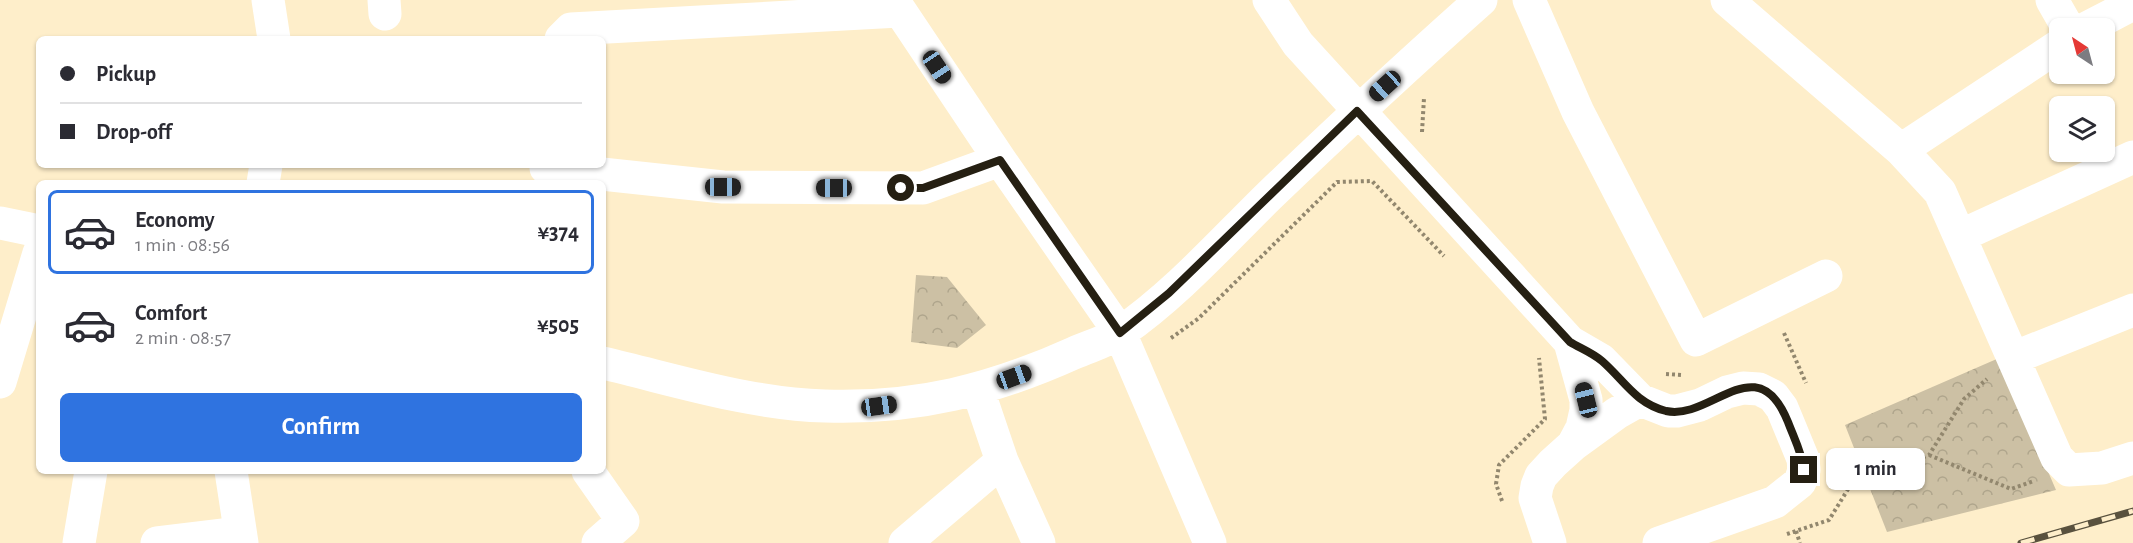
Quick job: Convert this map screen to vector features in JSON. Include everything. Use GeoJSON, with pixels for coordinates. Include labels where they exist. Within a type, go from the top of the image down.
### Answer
{"type":"FeatureCollection","features":[{"type":"Feature","properties":{"kind":"street"},"geometry":{"type":"LineString","coordinates":[[268,0],[274,36]]}},
{"type":"Feature","properties":{"kind":"street"},"geometry":{"type":"LineString","coordinates":[[1269,0],[1298,44],[1570,342],[1601,360],[1640,400],[1668,411],[1677,411],[1700,405],[1727,392],[1743,388],[1759,389],[1773,396],[1782,408],[1803,459],[1804,470],[1800,482],[1775,502],[1659,543]]}},
{"type":"Feature","properties":{"kind":"street"},"geometry":{"type":"LineString","coordinates":[[606,364],[760,400],[823,406],[879,406],[931,399],[978,390],[1050,364],[1120,333],[1169,293],[1357,111],[1481,0]]}},
{"type":"Feature","properties":{"kind":"street"},"geometry":{"type":"LineString","coordinates":[[1529,0],[1578,111],[1696,340],[1826,276]]}},
{"type":"Feature","properties":{"kind":"street"},"geometry":{"type":"LineString","coordinates":[[1727,0],[1901,150],[1940,192],[2057,458],[2069,470],[2102,468],[2133,458]]}},
{"type":"Feature","properties":{"kind":"street"},"geometry":{"type":"LineString","coordinates":[[2052,0],[2062,18]]}},
{"type":"Feature","properties":{"kind":"street"},"geometry":{"type":"LineString","coordinates":[[2106,18],[2133,4]]}},
{"type":"Feature","properties":{"kind":"street"},"geometry":{"type":"LineString","coordinates":[[564,36],[570,30],[896,5],[1120,333],[1210,543]]}},
{"type":"Feature","properties":{"kind":"street"},"geometry":{"type":"LineString","coordinates":[[1901,150],[2049,52]]}},
{"type":"Feature","properties":{"kind":"street"},"geometry":{"type":"LineString","coordinates":[[1960,236],[2133,157]]}},
{"type":"Feature","properties":{"kind":"street"},"geometry":{"type":"LineString","coordinates":[[545,172],[723,187],[923,188],[1000,160]]}},
{"type":"Feature","properties":{"kind":"street"},"geometry":{"type":"LineString","coordinates":[[0,224],[36,230]]}},
{"type":"Feature","properties":{"kind":"street"},"geometry":{"type":"LineString","coordinates":[[0,382],[36,264]]}},
{"type":"Feature","properties":{"kind":"street"},"geometry":{"type":"LineString","coordinates":[[2013,358],[2133,310]]}},
{"type":"Feature","properties":{"kind":"street"},"geometry":{"type":"LineString","coordinates":[[1570,342],[1586,400],[1582,428],[1573,445]]}},
{"type":"Feature","properties":{"kind":"street"},"geometry":{"type":"LineString","coordinates":[[978,390],[1002,461],[1039,543]]}},
{"type":"Feature","properties":{"kind":"street"},"geometry":{"type":"LineString","coordinates":[[1550,543],[1535,498],[1541,476],[1573,445],[1623,409],[1640,400]]}},
{"type":"Feature","properties":{"kind":"street"},"geometry":{"type":"LineString","coordinates":[[905,543],[1002,461]]}},
{"type":"Feature","properties":{"kind":"street"},"geometry":{"type":"LineString","coordinates":[[79,543],[91,474]]}},
{"type":"Feature","properties":{"kind":"street"},"geometry":{"type":"LineString","coordinates":[[157,543],[241,538],[231,474]]}},
{"type":"Feature","properties":{"kind":"street"},"geometry":{"type":"LineString","coordinates":[[590,474],[623,521],[598,543]]}},
{"type":"Feature","properties":{"kind":"path"},"geometry":{"type":"LineString","coordinates":[[1165,342],[1199,318],[1337,182],[1372,181],[1447,259]]}},
{"type":"Feature","properties":{"kind":"path"},"geometry":{"type":"LineString","coordinates":[[1503,504],[1496,484],[1499,465],[1545,419],[1538,354]]}},
{"type":"Feature","properties":{"kind":"path"},"geometry":{"type":"LineString","coordinates":[[1850,486],[1929,455],[1964,399],[2013,358]]}},
{"type":"Feature","properties":{"kind":"path"},"geometry":{"type":"LineString","coordinates":[[1929,455],[2011,489],[2069,470]]}},
{"type":"Feature","properties":{"kind":"path"},"geometry":{"type":"LineString","coordinates":[[1796,531],[1800,543]]}},
{"type":"Feature","properties":{"kind":"green space"},"geometry":{"type":"Polygon","coordinates":[[[916,275],[947,277],[986,325],[957,348],[911,342],[916,275]]]}},
{"type":"Feature","properties":{"kind":"green space"},"geometry":{"type":"Polygon","coordinates":[[[1999,358],[2056,490],[1887,532],[1845,425],[1999,358]]]}},
{"type":"Feature","properties":{"kind":"railway"},"geometry":{"type":"LineString","coordinates":[[2021,543],[2133,511]]}},
{"type":"Feature","properties":{"kind":"route"},"geometry":{"type":"LineString","coordinates":[[901,188],[923,188],[1000,160],[1120,333],[1169,293],[1357,111],[1570,342],[1601,360],[1640,400],[1668,411],[1677,411],[1700,405],[1727,392],[1743,388],[1759,389],[1773,396],[1782,408],[1803,459],[1804,470]]}}]}
